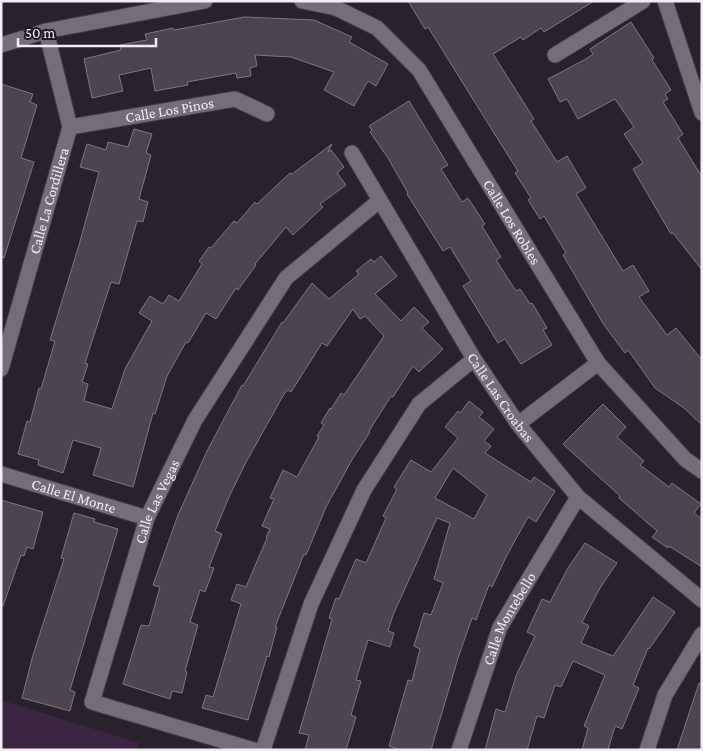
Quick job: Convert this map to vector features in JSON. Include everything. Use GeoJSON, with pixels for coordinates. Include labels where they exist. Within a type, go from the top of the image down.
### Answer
{"type":"FeatureCollection","features":[{"type":"Feature","properties":{"kind":"street"},"geometry":{"type":"LineString","coordinates":[[1,45],[46,32],[206,1]]}},
{"type":"Feature","properties":{"kind":"street","name":"Calle Los Robles"},"geometry":{"type":"LineString","coordinates":[[302,1],[341,4],[377,28],[419,70],[598,363],[685,459],[702,471]]}},
{"type":"Feature","properties":{"kind":"street"},"geometry":{"type":"LineString","coordinates":[[555,55],[643,1]]}},
{"type":"Feature","properties":{"kind":"street"},"geometry":{"type":"LineString","coordinates":[[665,1],[702,113]]}},
{"type":"Feature","properties":{"kind":"street"},"geometry":{"type":"LineString","coordinates":[[46,32],[70,126]]}},
{"type":"Feature","properties":{"kind":"street","name":"Calle Los Pinos"},"geometry":{"type":"LineString","coordinates":[[70,126],[235,98],[268,114]]}},
{"type":"Feature","properties":{"kind":"street","name":"Calle La Cordillera"},"geometry":{"type":"LineString","coordinates":[[1,369],[70,126]]}},
{"type":"Feature","properties":{"kind":"street","name":"Calle Las Croabas"},"geometry":{"type":"LineString","coordinates":[[352,153],[474,359],[518,424],[578,497],[702,600]]}},
{"type":"Feature","properties":{"kind":"street","name":"Calle Las Vegas"},"geometry":{"type":"LineString","coordinates":[[254,750],[92,702],[147,518],[195,420],[286,278],[379,201]]}},
{"type":"Feature","properties":{"kind":"street"},"geometry":{"type":"LineString","coordinates":[[263,750],[311,604],[364,490],[419,404],[474,359]]}},
{"type":"Feature","properties":{"kind":"street"},"geometry":{"type":"LineString","coordinates":[[518,424],[598,363]]}},
{"type":"Feature","properties":{"kind":"street","name":"Calle El Monte"},"geometry":{"type":"LineString","coordinates":[[1,474],[147,518]]}},
{"type":"Feature","properties":{"kind":"street","name":"Calle Montebello"},"geometry":{"type":"LineString","coordinates":[[459,750],[500,627],[578,497]]}},
{"type":"Feature","properties":{"kind":"street"},"geometry":{"type":"LineString","coordinates":[[648,750],[665,695],[702,634]]}},
{"type":"Feature","properties":{"kind":"shaded area"},"geometry":{"type":"Polygon","coordinates":[[[1,700],[139,743],[137,750],[1,750],[1,700]]]}},
{"type":"Feature","properties":{"kind":"building"},"geometry":{"type":"Polygon","coordinates":[[[408,1],[594,1],[544,32],[541,28],[523,40],[521,37],[493,54],[534,119],[531,121],[557,162],[567,156],[586,188],[576,194],[623,271],[633,265],[649,291],[639,297],[667,335],[676,328],[702,360],[702,425],[684,408],[655,388],[628,350],[625,353],[604,325],[563,255],[566,253],[544,216],[540,219],[528,200],[531,198],[515,173],[518,171],[428,27],[425,29],[408,1]]]}},
{"type":"Feature","properties":{"kind":"building"},"geometry":{"type":"Polygon","coordinates":[[[244,17],[314,20],[352,37],[349,42],[388,64],[376,86],[368,81],[354,106],[324,90],[334,72],[291,57],[255,55],[257,66],[250,68],[251,76],[237,78],[236,73],[187,82],[188,85],[155,91],[151,68],[119,75],[123,91],[92,98],[84,59],[121,50],[120,45],[147,40],[145,34],[244,17]]]}},
{"type":"Feature","properties":{"kind":"building"},"geometry":{"type":"Polygon","coordinates":[[[631,22],[654,58],[652,60],[671,90],[665,94],[668,99],[663,102],[683,134],[678,138],[702,177],[702,270],[673,233],[671,234],[633,169],[643,163],[624,134],[634,127],[615,99],[578,119],[567,99],[560,102],[548,79],[586,59],[593,54],[590,49],[631,22]]]}},
{"type":"Feature","properties":{"kind":"building"},"geometry":{"type":"Polygon","coordinates":[[[1,84],[33,94],[30,102],[37,105],[21,158],[34,162],[4,258],[1,257],[1,84]]]}},
{"type":"Feature","properties":{"kind":"building"},"geometry":{"type":"Polygon","coordinates":[[[409,101],[448,165],[441,169],[462,202],[468,198],[485,224],[482,226],[501,257],[496,260],[516,291],[520,289],[530,304],[532,303],[547,328],[543,330],[552,345],[521,364],[505,339],[498,343],[463,286],[471,281],[450,247],[443,251],[407,194],[388,158],[370,132],[372,130],[369,126],[409,101]]]}},
{"type":"Feature","properties":{"kind":"building"},"geometry":{"type":"Polygon","coordinates":[[[134,129],[152,134],[146,153],[151,155],[139,199],[148,202],[143,222],[137,221],[119,284],[111,282],[85,363],[88,364],[82,382],[88,384],[84,401],[112,409],[125,369],[152,321],[139,313],[150,296],[163,304],[169,295],[179,301],[202,264],[199,261],[209,247],[211,248],[234,221],[237,223],[255,202],[257,204],[290,173],[292,174],[332,144],[328,152],[331,150],[344,167],[337,173],[346,185],[320,204],[323,207],[293,235],[286,227],[255,264],[238,290],[236,288],[216,319],[206,313],[188,343],[186,342],[167,376],[155,414],[153,413],[133,487],[93,475],[101,448],[73,440],[63,473],[38,465],[39,460],[18,454],[27,421],[30,422],[55,341],[50,340],[99,172],[80,167],[87,144],[106,150],[108,142],[128,147],[134,129]]]}},
{"type":"Feature","properties":{"kind":"building"},"geometry":{"type":"Polygon","coordinates":[[[381,256],[397,276],[375,294],[401,321],[414,307],[429,322],[422,328],[443,349],[419,372],[413,366],[369,431],[326,507],[306,555],[304,554],[275,627],[277,627],[269,657],[267,656],[248,720],[202,708],[206,695],[213,697],[241,604],[231,600],[237,584],[246,587],[267,538],[270,529],[262,526],[274,499],[270,498],[283,470],[297,477],[319,437],[317,436],[324,425],[321,423],[330,408],[341,393],[344,395],[384,336],[365,316],[360,319],[353,309],[327,346],[322,343],[291,392],[288,390],[284,394],[229,497],[215,531],[222,534],[209,567],[214,568],[205,592],[200,590],[190,622],[198,625],[185,671],[187,672],[182,693],[172,691],[170,699],[123,684],[141,625],[149,626],[160,587],[153,585],[178,515],[207,451],[242,385],[282,322],[312,283],[329,299],[359,274],[356,271],[371,259],[374,262],[381,256]]]}},
{"type":"Feature","properties":{"kind":"building"},"geometry":{"type":"Polygon","coordinates":[[[469,401],[483,412],[479,417],[494,429],[484,441],[491,446],[485,453],[531,482],[534,477],[555,491],[536,522],[528,517],[492,587],[489,585],[476,620],[472,618],[458,658],[431,750],[401,750],[389,746],[408,680],[412,681],[420,649],[414,646],[424,613],[431,615],[443,583],[434,579],[450,523],[437,518],[393,615],[388,631],[394,633],[390,647],[368,640],[356,680],[361,681],[351,715],[356,717],[346,750],[305,750],[309,735],[299,733],[332,619],[329,618],[336,598],[339,599],[356,559],[366,563],[386,518],[383,516],[397,489],[394,487],[411,460],[431,472],[458,438],[445,427],[458,411],[460,413],[469,401]],[[453,468],[435,498],[474,519],[487,495],[453,468]]]}},
{"type":"Feature","properties":{"kind":"building"},"geometry":{"type":"Polygon","coordinates":[[[603,404],[626,427],[617,437],[644,461],[640,465],[669,487],[672,483],[701,504],[694,513],[702,519],[702,567],[652,537],[657,531],[619,498],[620,496],[563,444],[603,404]]]}},
{"type":"Feature","properties":{"kind":"building"},"geometry":{"type":"Polygon","coordinates":[[[1,500],[43,512],[33,549],[27,547],[24,556],[21,555],[3,606],[1,606],[1,500]]]}},
{"type":"Feature","properties":{"kind":"building"},"geometry":{"type":"Polygon","coordinates":[[[74,513],[95,519],[94,522],[118,529],[70,690],[75,692],[70,711],[22,698],[33,655],[64,559],[61,558],[74,513]]]}},
{"type":"Feature","properties":{"kind":"building"},"geometry":{"type":"Polygon","coordinates":[[[585,543],[617,563],[600,588],[582,622],[589,626],[581,643],[613,656],[653,597],[675,612],[648,648],[633,685],[639,688],[622,729],[615,726],[608,750],[582,750],[588,728],[584,726],[605,675],[573,661],[561,687],[555,685],[544,718],[537,716],[527,750],[485,750],[496,709],[505,712],[516,676],[535,636],[527,632],[542,599],[550,602],[568,568],[585,543]]]}},
{"type":"Feature","properties":{"kind":"building"},"geometry":{"type":"Polygon","coordinates":[[[699,683],[702,684],[702,750],[677,750],[699,683]]]}}]}
